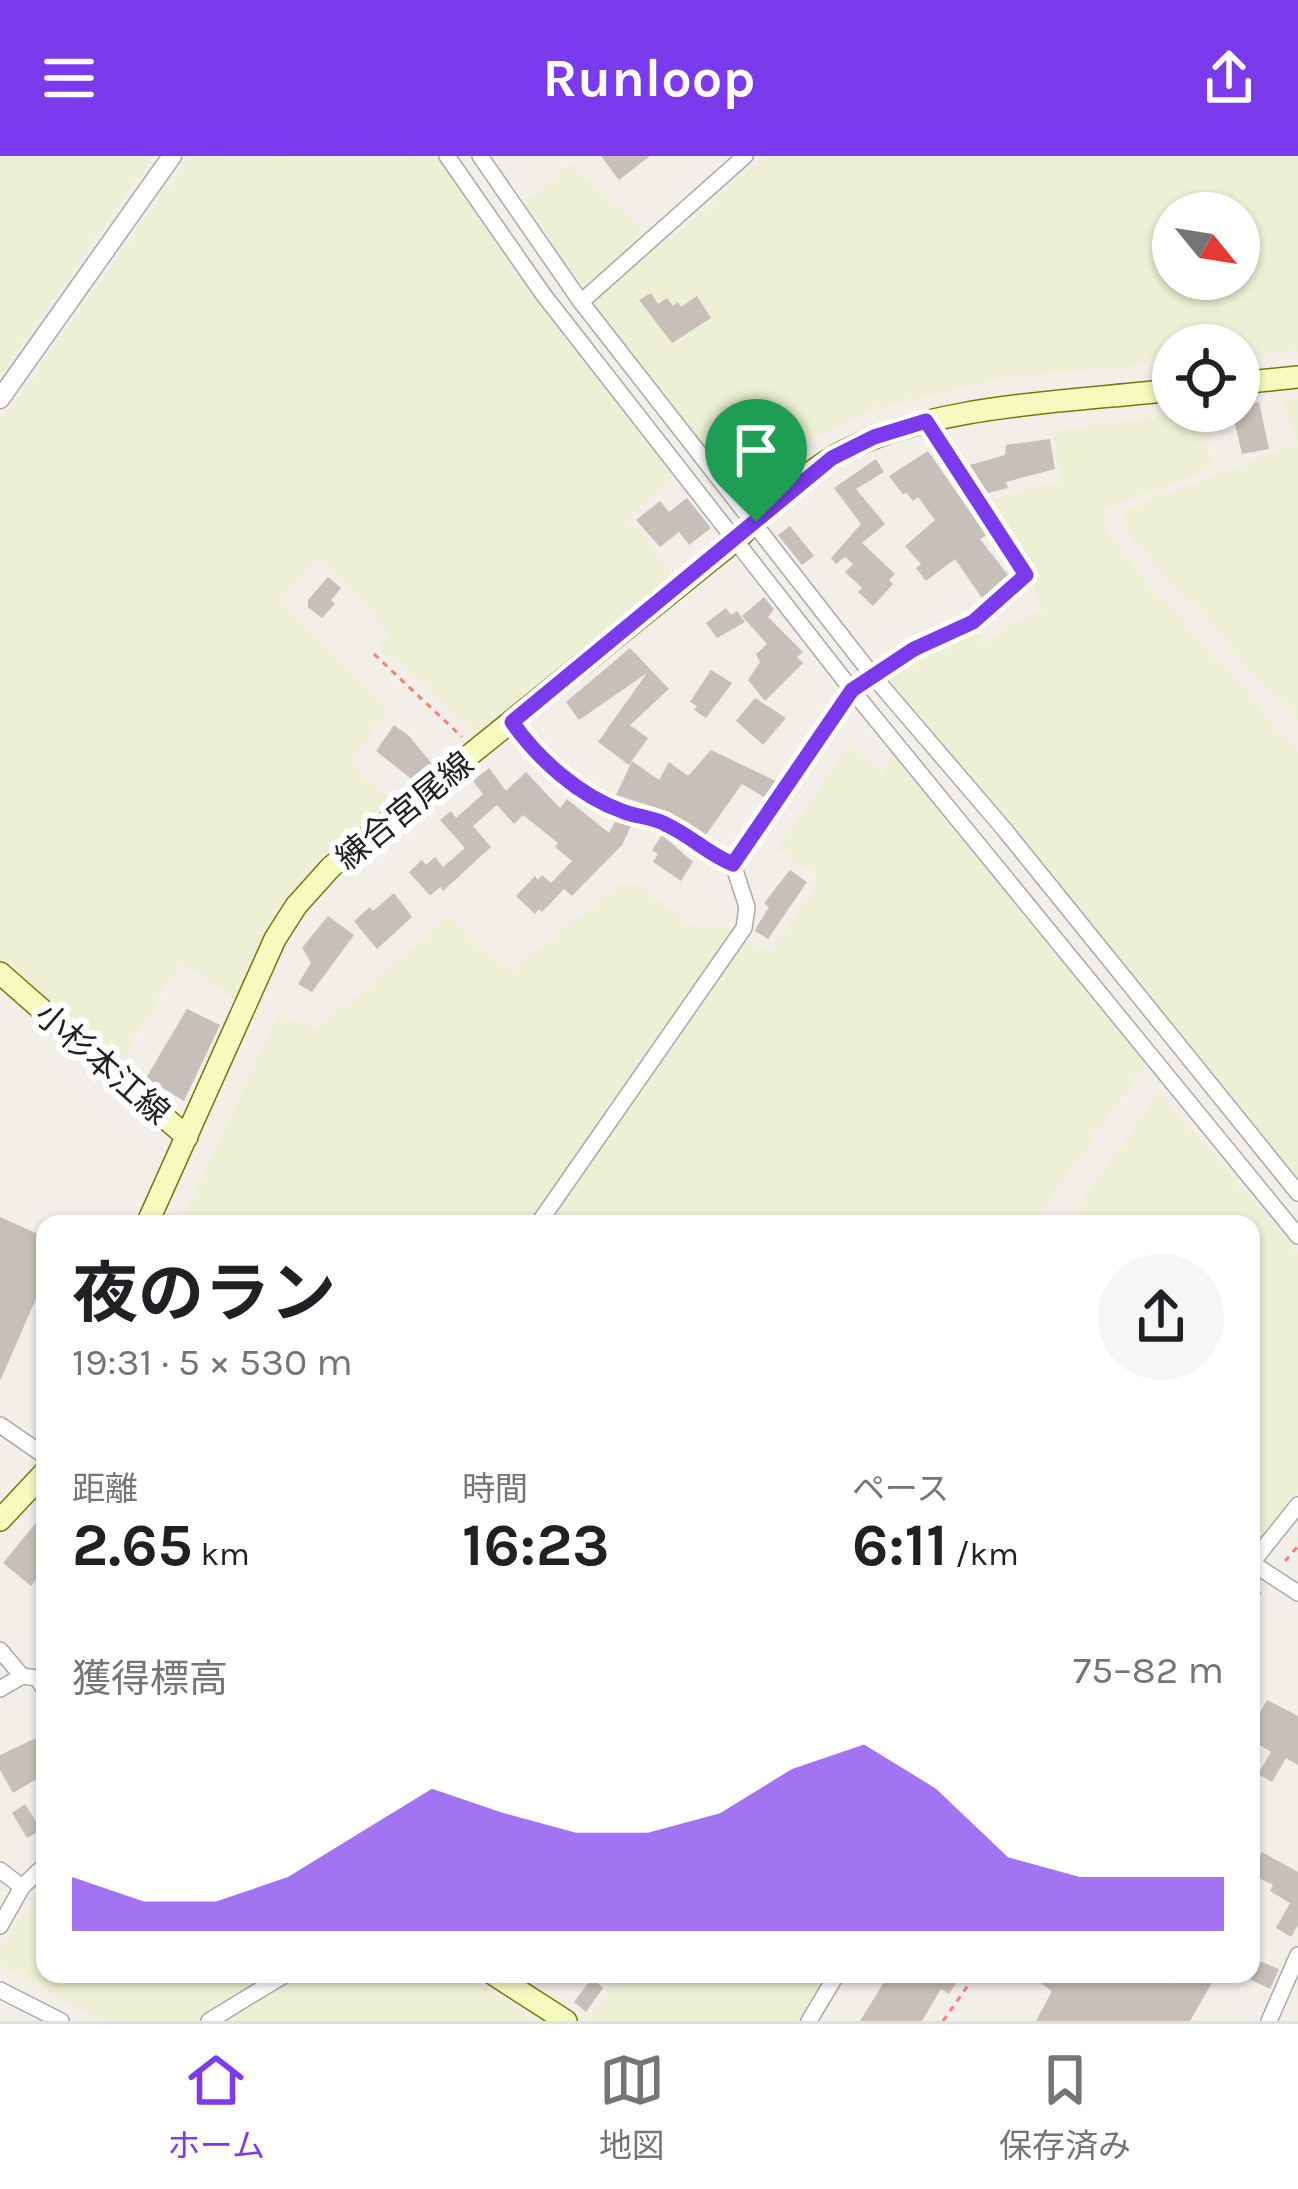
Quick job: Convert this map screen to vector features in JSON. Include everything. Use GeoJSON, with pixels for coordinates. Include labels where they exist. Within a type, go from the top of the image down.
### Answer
{"type":"FeatureCollection","features":[{"type":"Feature","properties":{"kind":"main road"},"geometry":{"type":"LineString","coordinates":[[1260,381],[1298,376]]}},
{"type":"Feature","properties":{"kind":"main road","name":"練合宮尾線"},"geometry":{"type":"LineString","coordinates":[[188,1137],[268,956],[296,906],[331,867],[832,458],[874,437],[926,421],[1152,393]]}},
{"type":"Feature","properties":{"kind":"main road","name":"小杉本江線"},"geometry":{"type":"LineString","coordinates":[[0,973],[188,1137],[151,1215]]}},
{"type":"Feature","properties":{"kind":"main road"},"geometry":{"type":"LineString","coordinates":[[0,1520],[36,1482]]}},
{"type":"Feature","properties":{"kind":"main road"},"geometry":{"type":"LineString","coordinates":[[507,1983],[566,2021]]}},
{"type":"Feature","properties":{"kind":"street"},"geometry":{"type":"LineString","coordinates":[[0,398],[172,156]]}},
{"type":"Feature","properties":{"kind":"street"},"geometry":{"type":"LineString","coordinates":[[447,156],[543,294],[852,690],[1298,1236]]}},
{"type":"Feature","properties":{"kind":"street"},"geometry":{"type":"LineString","coordinates":[[480,156],[580,302],[874,676],[1298,1193]]}},
{"type":"Feature","properties":{"kind":"street"},"geometry":{"type":"LineString","coordinates":[[580,302],[745,156]]}},
{"type":"Feature","properties":{"kind":"street"},"geometry":{"type":"LineString","coordinates":[[733,864],[852,690],[914,649],[973,622],[1026,575],[926,421]]}},
{"type":"Feature","properties":{"kind":"street"},"geometry":{"type":"LineString","coordinates":[[512,722],[562,776],[617,810],[666,824],[712,856],[733,864]]}},
{"type":"Feature","properties":{"kind":"street"},"geometry":{"type":"LineString","coordinates":[[544,1215],[744,928],[747,907],[733,864]]}},
{"type":"Feature","properties":{"kind":"street"},"geometry":{"type":"LineString","coordinates":[[0,1425],[36,1450]]}},
{"type":"Feature","properties":{"kind":"street"},"geometry":{"type":"LineString","coordinates":[[1260,1553],[1298,1505]]}},
{"type":"Feature","properties":{"kind":"street"},"geometry":{"type":"LineString","coordinates":[[1260,1567],[1296,1586]]}},
{"type":"Feature","properties":{"kind":"street"},"geometry":{"type":"LineString","coordinates":[[0,1650],[22,1676]]}},
{"type":"Feature","properties":{"kind":"street"},"geometry":{"type":"LineString","coordinates":[[0,1689],[22,1676],[36,1678]]}},
{"type":"Feature","properties":{"kind":"street"},"geometry":{"type":"LineString","coordinates":[[0,1870],[22,1887]]}},
{"type":"Feature","properties":{"kind":"street"},"geometry":{"type":"LineString","coordinates":[[0,1926],[22,1887],[36,1873]]}},
{"type":"Feature","properties":{"kind":"street"},"geometry":{"type":"LineString","coordinates":[[1269,2021],[1298,1955]]}},
{"type":"Feature","properties":{"kind":"street"},"geometry":{"type":"LineString","coordinates":[[209,2021],[271,1983]]}},
{"type":"Feature","properties":{"kind":"street"},"geometry":{"type":"LineString","coordinates":[[809,2021],[832,1983]]}},
{"type":"Feature","properties":{"kind":"street"},"geometry":{"type":"LineString","coordinates":[[0,1990],[61,2021]]}},
{"type":"Feature","properties":{"kind":"path"},"geometry":{"type":"LineString","coordinates":[[374,654],[476,750]]}},
{"type":"Feature","properties":{"kind":"path"},"geometry":{"type":"LineString","coordinates":[[1279,1568],[1298,1546]]}},
{"type":"Feature","properties":{"kind":"path"},"geometry":{"type":"LineString","coordinates":[[1260,1593],[1267,1583]]}},
{"type":"Feature","properties":{"kind":"path"},"geometry":{"type":"LineString","coordinates":[[944,2021],[970,1983]]}},
{"type":"Feature","properties":{"kind":"green space"},"geometry":{"type":"Polygon","coordinates":[[[0,156],[153,156],[0,375],[0,156]]]}},
{"type":"Feature","properties":{"kind":"green space"},"geometry":{"type":"Polygon","coordinates":[[[190,156],[435,156],[673,477],[628,517],[673,575],[477,733],[379,646],[390,632],[317,557],[279,599],[388,709],[350,762],[393,801],[311,868],[234,999],[181,962],[120,1063],[0,955],[0,423],[190,156]]]}},
{"type":"Feature","properties":{"kind":"green space"},"geometry":{"type":"Polygon","coordinates":[[[765,156],[1298,156],[1298,351],[1260,354],[1260,324],[1152,324],[1152,364],[999,378],[868,410],[806,443],[748,494],[676,416],[613,336],[522,204],[570,163],[660,248],[765,156]]]}},
{"type":"Feature","properties":{"kind":"green space"},"geometry":{"type":"Polygon","coordinates":[[[1298,399],[1298,721],[1133,541],[1121,511],[1297,444],[1283,400],[1298,399]]]}},
{"type":"Feature","properties":{"kind":"green space"},"geometry":{"type":"Polygon","coordinates":[[[1152,418],[1152,432],[1205,432],[1212,469],[1105,509],[1106,534],[1298,751],[1298,1178],[958,762],[883,679],[975,628],[983,642],[1044,607],[1032,588],[1036,569],[990,501],[1061,480],[1053,431],[1152,418]]]}},
{"type":"Feature","properties":{"kind":"green space"},"geometry":{"type":"Polygon","coordinates":[[[849,744],[882,775],[892,754],[1147,1062],[1038,1215],[182,1215],[280,1014],[318,1029],[448,917],[509,972],[619,885],[640,886],[701,931],[720,926],[770,951],[821,878],[777,850],[849,744]]]}},
{"type":"Feature","properties":{"kind":"green space"},"geometry":{"type":"Polygon","coordinates":[[[1159,1092],[1298,1253],[1298,1492],[1260,1540],[1260,1215],[1071,1215],[1159,1092]]]}},
{"type":"Feature","properties":{"kind":"green space"},"geometry":{"type":"Polygon","coordinates":[[[36,1898],[36,1983],[479,1983],[536,2021],[102,2021],[0,1966],[0,1948],[36,1898]]]}},
{"type":"Feature","properties":{"kind":"green space"},"geometry":{"type":"Polygon","coordinates":[[[615,1983],[825,1983],[802,2021],[588,2021],[615,1983]]]}},
{"type":"Feature","properties":{"kind":"building"},"geometry":{"type":"Polygon","coordinates":[[[601,156],[650,156],[619,180],[601,156]]]}},
{"type":"Feature","properties":{"kind":"building"},"geometry":{"type":"Polygon","coordinates":[[[651,293],[658,304],[667,298],[681,307],[697,296],[711,318],[672,343],[639,300],[651,293]]]}},
{"type":"Feature","properties":{"kind":"building"},"geometry":{"type":"Polygon","coordinates":[[[1260,407],[1269,449],[1242,454],[1237,432],[1260,432],[1260,407]]]}},
{"type":"Feature","properties":{"kind":"building"},"geometry":{"type":"Polygon","coordinates":[[[1050,439],[1055,469],[1006,482],[1008,488],[988,493],[970,465],[1005,455],[1006,445],[1050,439]]]}},
{"type":"Feature","properties":{"kind":"building"},"geometry":{"type":"Polygon","coordinates":[[[928,451],[986,535],[980,539],[1008,575],[982,598],[955,559],[926,581],[916,568],[921,564],[905,546],[935,520],[918,497],[913,501],[906,492],[903,495],[889,476],[928,451]]]}},
{"type":"Feature","properties":{"kind":"building"},"geometry":{"type":"Polygon","coordinates":[[[876,459],[884,472],[856,489],[885,524],[862,543],[895,574],[889,580],[893,584],[873,606],[845,572],[853,564],[845,557],[836,564],[831,558],[861,524],[834,488],[876,459]]]}},
{"type":"Feature","properties":{"kind":"building"},"geometry":{"type":"Polygon","coordinates":[[[687,498],[711,528],[689,545],[679,532],[660,547],[636,520],[660,501],[669,512],[687,498]]]}},
{"type":"Feature","properties":{"kind":"building"},"geometry":{"type":"Polygon","coordinates":[[[790,526],[814,556],[802,565],[778,535],[790,526]]]}},
{"type":"Feature","properties":{"kind":"building"},"geometry":{"type":"Polygon","coordinates":[[[328,577],[341,588],[322,618],[308,607],[308,600],[328,577]]]}},
{"type":"Feature","properties":{"kind":"building"},"geometry":{"type":"Polygon","coordinates":[[[764,597],[774,609],[768,617],[803,652],[797,657],[803,663],[765,701],[748,680],[760,662],[756,654],[767,644],[742,616],[764,597]]]}},
{"type":"Feature","properties":{"kind":"building"},"geometry":{"type":"Polygon","coordinates":[[[726,608],[731,615],[737,611],[745,622],[717,638],[706,623],[726,608]]]}},
{"type":"Feature","properties":{"kind":"building"},"geometry":{"type":"Polygon","coordinates":[[[630,648],[669,689],[630,725],[648,738],[629,765],[598,742],[647,673],[579,720],[566,702],[630,648]]]}},
{"type":"Feature","properties":{"kind":"building"},"geometry":{"type":"Polygon","coordinates":[[[711,670],[732,683],[706,718],[690,702],[711,670]]]}},
{"type":"Feature","properties":{"kind":"building"},"geometry":{"type":"Polygon","coordinates":[[[755,698],[786,718],[763,745],[736,721],[755,698]]]}},
{"type":"Feature","properties":{"kind":"building"},"geometry":{"type":"Polygon","coordinates":[[[394,725],[433,765],[414,781],[376,751],[394,725]]]}},
{"type":"Feature","properties":{"kind":"building"},"geometry":{"type":"Polygon","coordinates":[[[711,750],[776,781],[764,797],[742,784],[705,836],[670,812],[616,795],[632,761],[659,780],[669,762],[688,776],[711,750]]]}},
{"type":"Feature","properties":{"kind":"building"},"geometry":{"type":"Polygon","coordinates":[[[489,768],[506,791],[526,772],[560,808],[567,799],[609,833],[615,822],[631,826],[622,845],[572,896],[564,889],[535,914],[516,896],[535,876],[538,880],[542,875],[551,883],[572,861],[523,815],[514,824],[497,805],[473,826],[491,847],[443,891],[440,887],[430,896],[409,872],[422,860],[426,865],[435,857],[443,867],[465,848],[440,820],[451,811],[456,818],[483,794],[473,781],[489,768]]]}},
{"type":"Feature","properties":{"kind":"building"},"geometry":{"type":"Polygon","coordinates":[[[662,835],[693,862],[681,881],[653,862],[658,854],[652,850],[662,835]]]}},
{"type":"Feature","properties":{"kind":"building"},"geometry":{"type":"Polygon","coordinates":[[[790,870],[807,882],[768,939],[755,931],[769,907],[764,903],[790,870]]]}},
{"type":"Feature","properties":{"kind":"building"},"geometry":{"type":"Polygon","coordinates":[[[394,893],[412,917],[377,949],[354,921],[394,893]]]}},
{"type":"Feature","properties":{"kind":"building"},"geometry":{"type":"Polygon","coordinates":[[[328,916],[354,935],[312,992],[298,984],[311,963],[302,948],[328,916]]]}},
{"type":"Feature","properties":{"kind":"building"},"geometry":{"type":"Polygon","coordinates":[[[187,1009],[220,1025],[184,1101],[146,1078],[187,1009]]]}},
{"type":"Feature","properties":{"kind":"building"},"geometry":{"type":"Polygon","coordinates":[[[0,1217],[36,1233],[36,1299],[0,1381],[0,1217]]]}},
{"type":"Feature","properties":{"kind":"building"},"geometry":{"type":"Polygon","coordinates":[[[36,1523],[36,1580],[31,1586],[3,1563],[36,1523]]]}},
{"type":"Feature","properties":{"kind":"building"},"geometry":{"type":"Polygon","coordinates":[[[1267,1700],[1298,1716],[1298,1765],[1286,1758],[1272,1782],[1260,1775],[1271,1752],[1260,1745],[1260,1712],[1267,1700]]]}},
{"type":"Feature","properties":{"kind":"building"},"geometry":{"type":"Polygon","coordinates":[[[36,1738],[36,1779],[13,1793],[0,1770],[0,1755],[36,1738]]]}},
{"type":"Feature","properties":{"kind":"building"},"geometry":{"type":"Polygon","coordinates":[[[25,1804],[36,1822],[36,1833],[27,1838],[12,1813],[25,1804]]]}},
{"type":"Feature","properties":{"kind":"building"},"geometry":{"type":"Polygon","coordinates":[[[1262,1852],[1298,1872],[1298,1925],[1291,1937],[1276,1928],[1290,1903],[1260,1878],[1262,1852]]]}},
{"type":"Feature","properties":{"kind":"building"},"geometry":{"type":"Polygon","coordinates":[[[1260,1962],[1279,1969],[1270,1989],[1257,1983],[1260,1962]]]}},
{"type":"Feature","properties":{"kind":"building"},"geometry":{"type":"Polygon","coordinates":[[[588,1983],[603,1988],[586,2012],[574,2002],[588,1983]]]}},
{"type":"Feature","properties":{"kind":"building"},"geometry":{"type":"Polygon","coordinates":[[[883,1983],[956,1983],[949,1994],[941,1989],[922,2021],[860,2021],[883,1983]]]}},
{"type":"Feature","properties":{"kind":"building"},"geometry":{"type":"Polygon","coordinates":[[[1041,1983],[1212,1983],[1190,2021],[1036,2021],[1052,1991],[1041,1983]]]}},
{"type":"Feature","properties":{"kind":"route"},"geometry":{"type":"LineString","coordinates":[[926,421],[1026,575],[973,622],[914,649],[852,690],[733,864],[712,856],[666,824],[617,810],[562,776],[512,722],[756,522],[832,458],[874,437],[926,421]]}}]}
